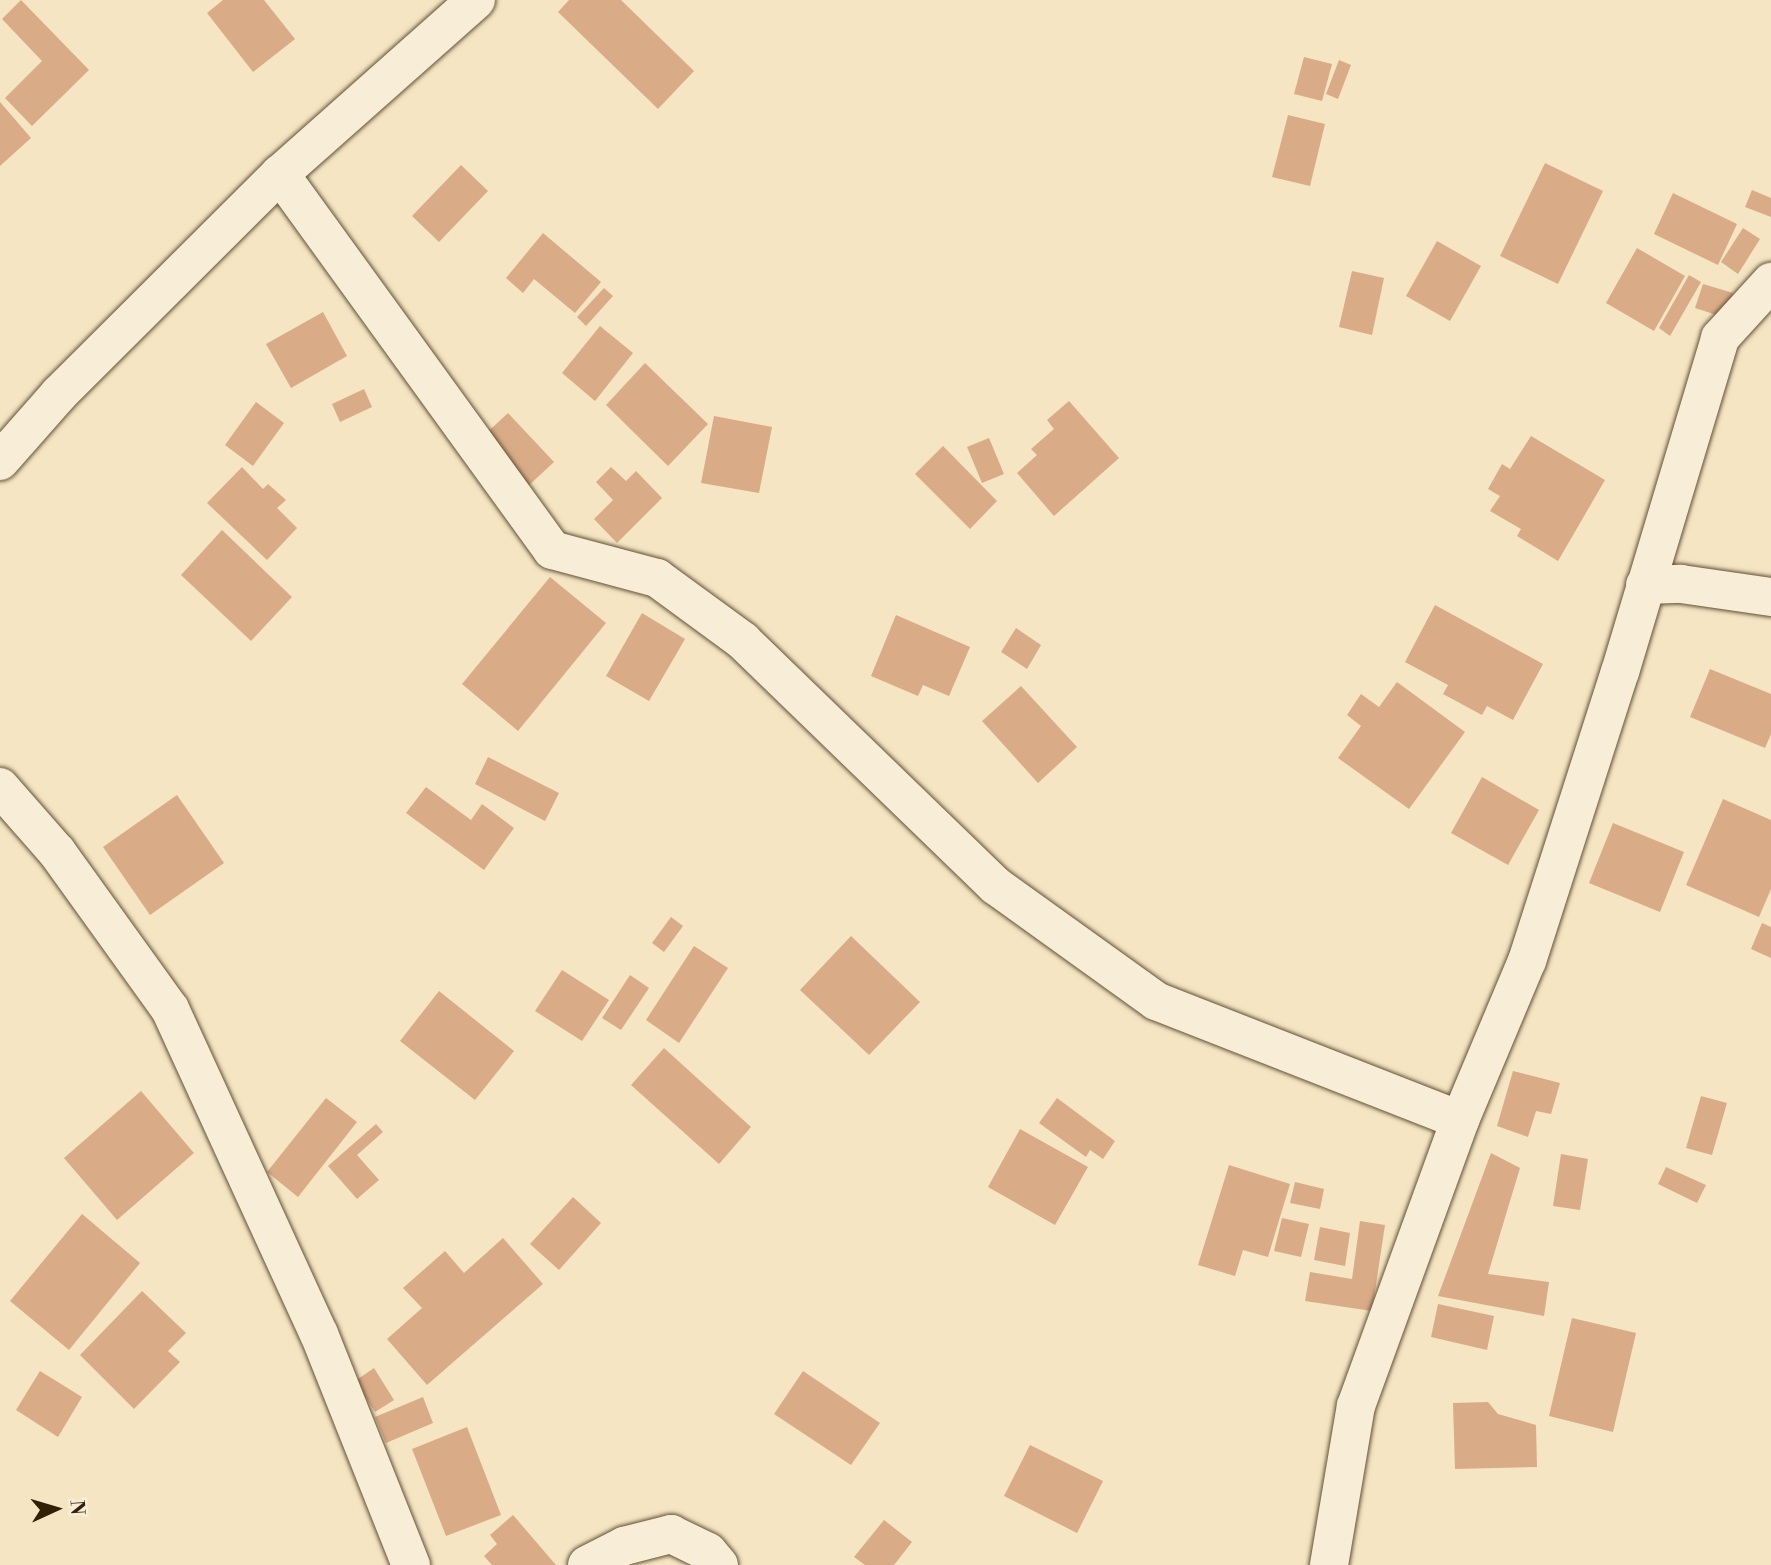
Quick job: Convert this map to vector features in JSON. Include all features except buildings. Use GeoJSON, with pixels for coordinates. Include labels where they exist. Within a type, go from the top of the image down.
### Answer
{"type":"FeatureCollection","features":[{"type":"Feature","properties":{"kind":"street"},"geometry":{"type":"LineString","coordinates":[[0,461],[59,394],[280,174],[476,0]]}},
{"type":"Feature","properties":{"kind":"street"},"geometry":{"type":"LineString","coordinates":[[280,174],[552,550],[657,578],[743,641],[996,886],[1156,1002],[1460,1120]]}},
{"type":"Feature","properties":{"kind":"street"},"geometry":{"type":"LineString","coordinates":[[1329,1565],[1356,1406],[1460,1120],[1527,961],[1646,585],[1720,338],[1771,282]]}},
{"type":"Feature","properties":{"kind":"street"},"geometry":{"type":"LineString","coordinates":[[1646,585],[1681,584],[1771,597]]}},
{"type":"Feature","properties":{"kind":"street"},"geometry":{"type":"LineString","coordinates":[[0,787],[57,852],[170,1009],[319,1334],[411,1565]]}},
{"type":"Feature","properties":{"kind":"street"},"geometry":{"type":"LineString","coordinates":[[587,1565],[624,1546],[671,1534],[708,1552],[719,1565]]}}]}
